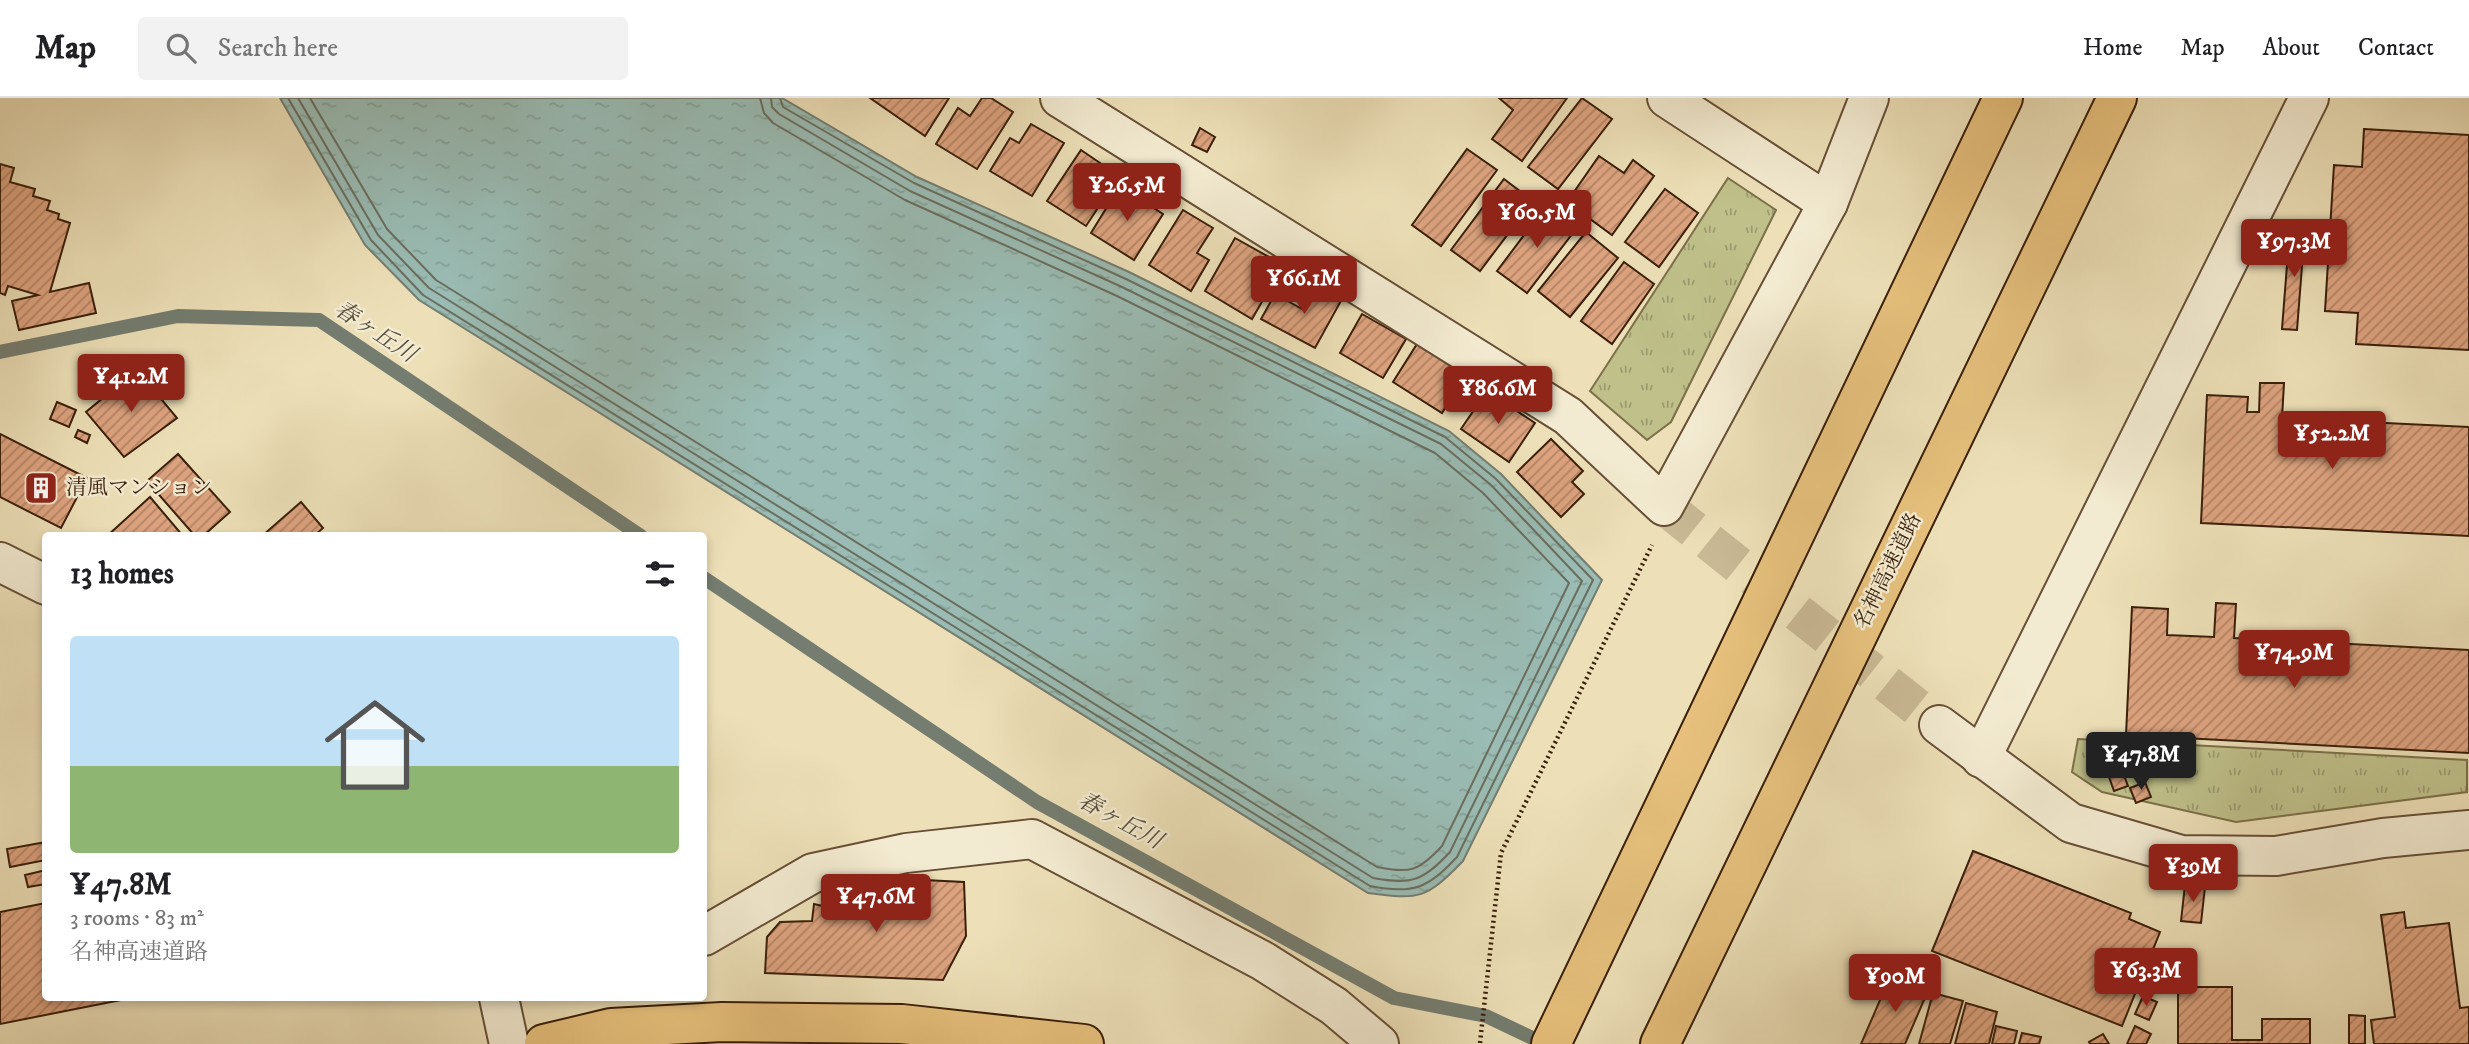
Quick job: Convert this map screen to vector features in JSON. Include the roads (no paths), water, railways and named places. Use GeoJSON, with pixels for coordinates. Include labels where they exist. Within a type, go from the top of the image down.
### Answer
{"type":"FeatureCollection","features":[{"type":"Feature","properties":{"kind":"main road"},"geometry":{"type":"LineString","coordinates":[[1551,1044],[2003,98]]}},
{"type":"Feature","properties":{"kind":"main road","name":"名神高速道路"},"geometry":{"type":"LineString","coordinates":[[1660,1044],[2117,98]]}},
{"type":"Feature","properties":{"kind":"main road"},"geometry":{"type":"LineString","coordinates":[[544,1044],[611,1028],[722,1022],[902,1024],[1084,1044]]}},
{"type":"Feature","properties":{"kind":"street"},"geometry":{"type":"LineString","coordinates":[[1060,98],[1569,416],[1664,506],[1828,203],[1869,98]]}},
{"type":"Feature","properties":{"kind":"street"},"geometry":{"type":"LineString","coordinates":[[1667,98],[1828,203]]}},
{"type":"Feature","properties":{"kind":"street"},"geometry":{"type":"LineString","coordinates":[[1982,758],[2309,98]]}},
{"type":"Feature","properties":{"kind":"street"},"geometry":{"type":"LineString","coordinates":[[0,562],[42,583]]}},
{"type":"Feature","properties":{"kind":"street"},"geometry":{"type":"LineString","coordinates":[[1939,725],[2071,823],[2180,855],[2277,856],[2383,838],[2469,830]]}},
{"type":"Feature","properties":{"kind":"street"},"geometry":{"type":"LineString","coordinates":[[707,934],[813,873],[906,853],[1032,839],[1263,961],[1334,1006],[1378,1044]]}},
{"type":"Feature","properties":{"kind":"street"},"geometry":{"type":"LineString","coordinates":[[500,1001],[509,1044]]}},
{"type":"Feature","properties":{"kind":"water"},"geometry":{"type":"Polygon","coordinates":[[[280,98],[782,98],[917,177],[1129,272],[1449,431],[1501,474],[1602,580],[1463,861],[1440,883],[1421,894],[1400,896],[1368,893],[419,300],[365,245],[280,98]]]}},
{"type":"Feature","properties":{"kind":"waterway","name":"春ヶ丘川"},"geometry":{"type":"LineString","coordinates":[[0,352],[178,316],[319,320],[635,532]]}},
{"type":"Feature","properties":{"kind":"waterway","name":"春ヶ丘川"},"geometry":{"type":"LineString","coordinates":[[707,580],[1037,802],[1394,998],[1486,1016],[1545,1044]]}},
{"type":"Feature","properties":{"kind":"tunnel"},"geometry":{"type":"LineString","coordinates":[[1664,506],[1939,725]]}},
{"type":"Feature","properties":{"kind":"place","name":"清風マンション"},"geometry":{"type":"Point","coordinates":[41,488]}}]}
